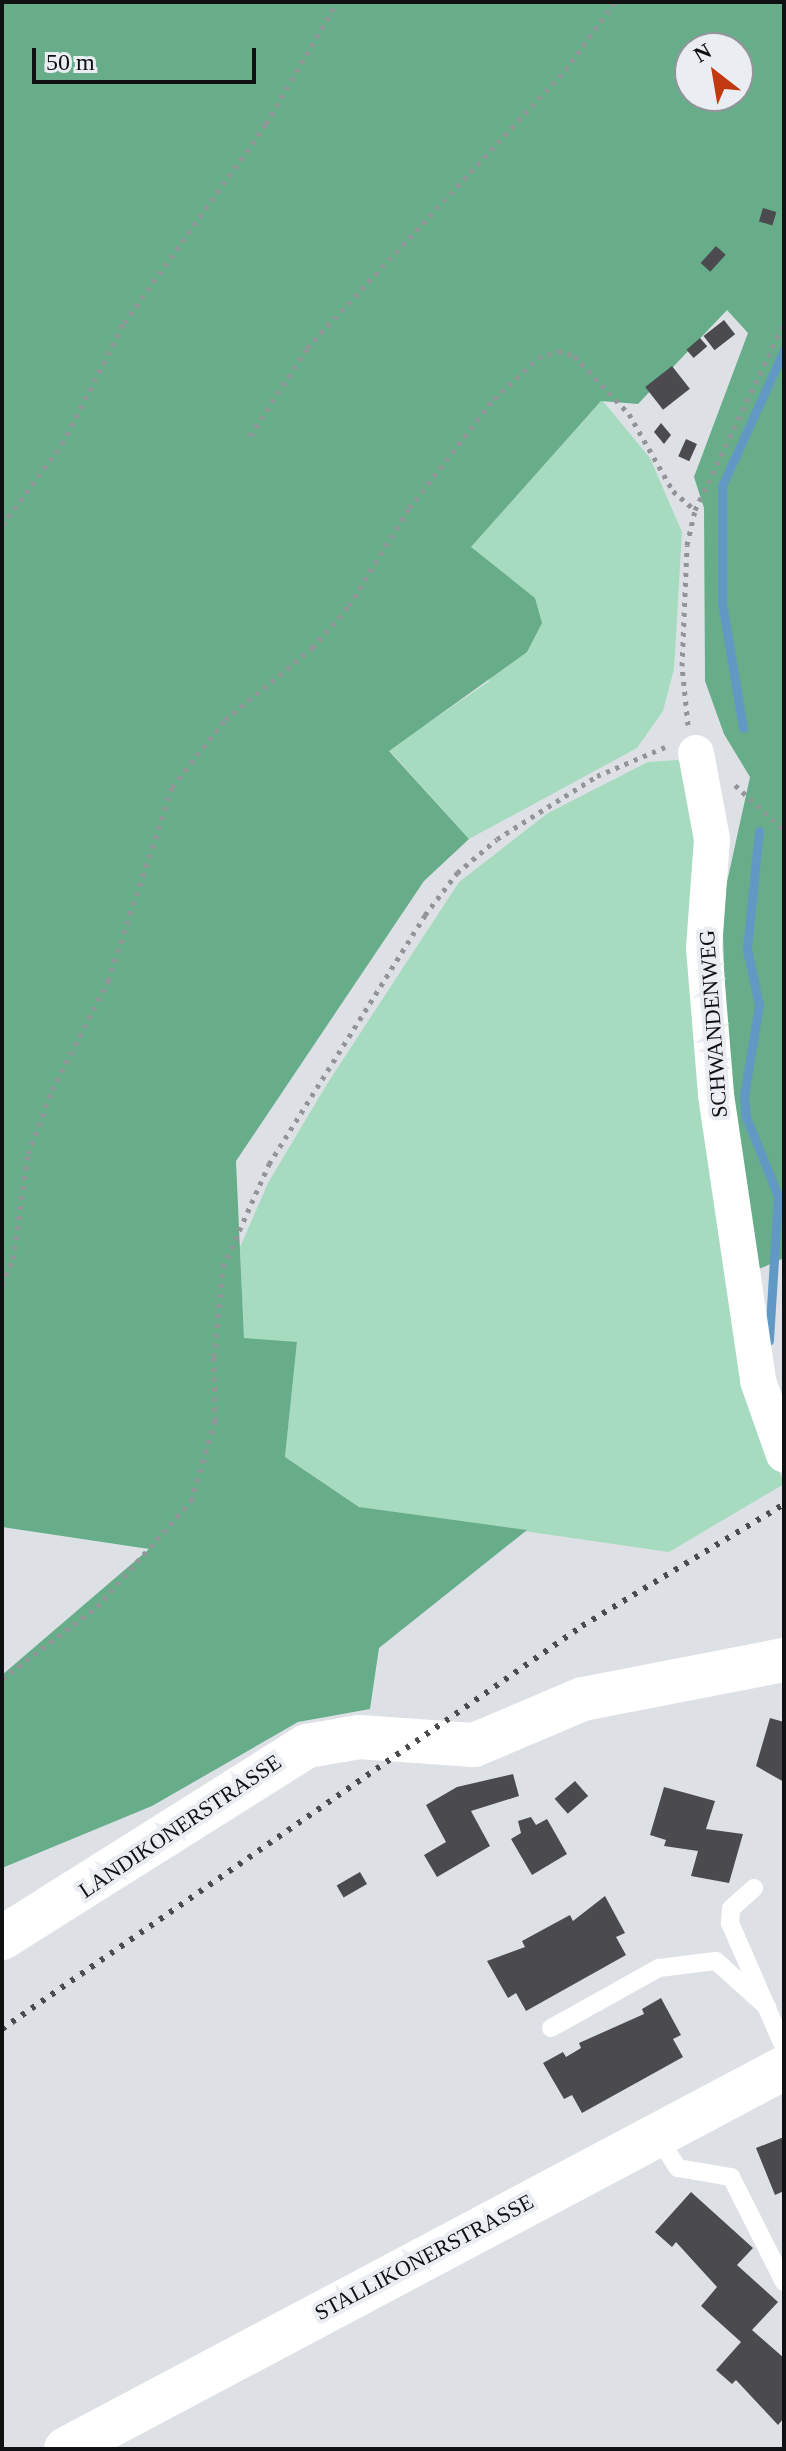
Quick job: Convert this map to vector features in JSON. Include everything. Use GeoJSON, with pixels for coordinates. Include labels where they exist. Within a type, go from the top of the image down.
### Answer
{"type":"FeatureCollection","features":[{"type":"Feature","properties":{"kind":"street","name":"SCHWANDENWEG"},"geometry":{"type":"LineString","coordinates":[[696,753],[712,839],[704,948],[716,1095],[758,1381],[784,1455]]}},
{"type":"Feature","properties":{"kind":"street","name":"LANDIKONERSTRASSE"},"geometry":{"type":"LineString","coordinates":[[2,1938],[307,1746],[359,1737],[474,1745],[583,1699],[784,1660]]}},
{"type":"Feature","properties":{"kind":"street","name":"STALLIKONERSTRASSE"},"geometry":{"type":"LineString","coordinates":[[66,2449],[655,2133],[784,2068]]}},
{"type":"Feature","properties":{"kind":"lane"},"geometry":{"type":"LineString","coordinates":[[754,1888],[731,1909],[730,1923],[784,2047]]}},
{"type":"Feature","properties":{"kind":"lane"},"geometry":{"type":"LineString","coordinates":[[551,2028],[659,1968],[716,1961],[767,2007]]}},
{"type":"Feature","properties":{"kind":"lane"},"geometry":{"type":"LineString","coordinates":[[655,2133],[678,2168],[731,2177],[784,2282]]}},
{"type":"Feature","properties":{"kind":"path"},"geometry":{"type":"LineString","coordinates":[[2,525],[62,444],[124,323],[266,124],[337,2]]}},
{"type":"Feature","properties":{"kind":"path"},"geometry":{"type":"LineString","coordinates":[[250,436],[307,348],[565,70],[615,2]]}},
{"type":"Feature","properties":{"kind":"path"},"geometry":{"type":"LineString","coordinates":[[696,753],[682,706],[687,545],[695,510],[784,323]]}},
{"type":"Feature","properties":{"kind":"path"},"geometry":{"type":"LineString","coordinates":[[2,1285],[13,1259],[28,1154],[52,1090],[108,981],[172,787],[225,720],[312,648],[349,606],[409,508],[494,399],[538,358],[558,351],[574,356],[629,414],[673,491],[695,510]]}},
{"type":"Feature","properties":{"kind":"path"},"geometry":{"type":"LineString","coordinates":[[2,1679],[97,1607],[191,1501],[215,1421],[214,1357],[223,1267],[269,1164],[425,915],[457,873],[497,839],[634,759]]}},
{"type":"Feature","properties":{"kind":"path"},"geometry":{"type":"LineString","coordinates":[[767,811],[784,830]]}},
{"type":"Feature","properties":{"kind":"green space"},"geometry":{"type":"Polygon","coordinates":[[[2,2],[784,2],[784,1258],[752,1272],[727,1058],[722,905],[750,777],[724,734],[705,681],[704,508],[694,477],[748,333],[727,310],[638,404],[601,401],[471,547],[535,598],[542,623],[527,652],[389,751],[469,839],[424,881],[236,1161],[244,1338],[297,1342],[285,1457],[359,1507],[527,1530],[379,1648],[370,1709],[298,1722],[152,1806],[2,1868],[2,1675],[149,1549],[2,1527],[2,2]]]}},
{"type":"Feature","properties":{"kind":"green space"},"geometry":{"type":"Polygon","coordinates":[[[602,400],[650,458],[682,532],[674,669],[663,711],[637,748],[469,839],[389,750],[488,682],[535,598],[470,548],[602,400]]]}},
{"type":"Feature","properties":{"kind":"green space"},"geometry":{"type":"Polygon","coordinates":[[[678,760],[693,781],[753,1402],[784,1484],[669,1552],[359,1507],[285,1457],[297,1343],[244,1339],[240,1247],[268,1183],[327,1084],[459,882],[548,813],[648,762],[678,760]]]}},
{"type":"Feature","properties":{"kind":"building"},"geometry":{"type":"Polygon","coordinates":[[[763,208],[776,212],[772,225],[759,221],[763,208]]]}},
{"type":"Feature","properties":{"kind":"building"},"geometry":{"type":"Polygon","coordinates":[[[716,246],[726,255],[710,272],[701,263],[716,246]]]}},
{"type":"Feature","properties":{"kind":"building"},"geometry":{"type":"Polygon","coordinates":[[[724,320],[735,334],[715,350],[704,336],[724,320]]]}},
{"type":"Feature","properties":{"kind":"building"},"geometry":{"type":"Polygon","coordinates":[[[700,338],[707,346],[694,358],[686,350],[700,338]]]}},
{"type":"Feature","properties":{"kind":"building"},"geometry":{"type":"Polygon","coordinates":[[[672,366],[690,389],[663,410],[645,387],[672,366]]]}},
{"type":"Feature","properties":{"kind":"building"},"geometry":{"type":"Polygon","coordinates":[[[661,423],[671,435],[664,444],[654,432],[661,423]]]}},
{"type":"Feature","properties":{"kind":"building"},"geometry":{"type":"Polygon","coordinates":[[[686,439],[697,444],[689,461],[678,456],[686,439]]]}},
{"type":"Feature","properties":{"kind":"building"},"geometry":{"type":"Polygon","coordinates":[[[770,1718],[784,1722],[784,1782],[756,1766],[770,1718]]]}},
{"type":"Feature","properties":{"kind":"building"},"geometry":{"type":"Polygon","coordinates":[[[513,1774],[519,1796],[471,1811],[490,1846],[437,1877],[424,1855],[446,1842],[426,1805],[457,1787],[513,1774]]]}},
{"type":"Feature","properties":{"kind":"building"},"geometry":{"type":"Polygon","coordinates":[[[575,1781],[588,1796],[568,1814],[555,1799],[575,1781]]]}},
{"type":"Feature","properties":{"kind":"building"},"geometry":{"type":"Polygon","coordinates":[[[664,1787],[715,1801],[706,1829],[743,1834],[729,1883],[691,1876],[698,1851],[664,1846],[666,1840],[650,1835],[664,1787]]]}},
{"type":"Feature","properties":{"kind":"building"},"geometry":{"type":"Polygon","coordinates":[[[531,1817],[536,1825],[547,1819],[567,1854],[532,1875],[511,1839],[521,1833],[518,1821],[531,1817]]]}},
{"type":"Feature","properties":{"kind":"building"},"geometry":{"type":"Polygon","coordinates":[[[360,1872],[367,1884],[344,1898],[337,1886],[360,1872]]]}},
{"type":"Feature","properties":{"kind":"building"},"geometry":{"type":"Polygon","coordinates":[[[605,1896],[625,1933],[616,1937],[626,1955],[526,2011],[516,1993],[508,1998],[487,1961],[525,1947],[522,1941],[570,1915],[573,1921],[605,1896]]]}},
{"type":"Feature","properties":{"kind":"building"},"geometry":{"type":"Polygon","coordinates":[[[661,1998],[681,2035],[673,2039],[683,2057],[582,2113],[572,2095],[564,2099],[543,2063],[563,2052],[566,2057],[581,2048],[579,2043],[644,2014],[642,2009],[661,1998]]]}},
{"type":"Feature","properties":{"kind":"building"},"geometry":{"type":"Polygon","coordinates":[[[784,2137],[784,2191],[775,2195],[756,2148],[784,2137]]]}},
{"type":"Feature","properties":{"kind":"building"},"geometry":{"type":"Polygon","coordinates":[[[691,2192],[753,2248],[737,2265],[778,2302],[752,2330],[784,2358],[784,2418],[778,2425],[736,2380],[732,2384],[716,2370],[741,2342],[701,2306],[717,2287],[676,2242],[672,2247],[655,2232],[691,2192]]]}},
{"type":"Feature","properties":{"kind":"waterway"},"geometry":{"type":"LineString","coordinates":[[743,728],[722,603],[722,486],[784,350]]}},
{"type":"Feature","properties":{"kind":"waterway"},"geometry":{"type":"LineString","coordinates":[[759,831],[747,949],[759,1005],[744,1096],[746,1117],[778,1196],[769,1341]]}},
{"type":"Feature","properties":{"kind":"railway"},"geometry":{"type":"LineString","coordinates":[[2,2029],[582,1626],[784,1504]]}}]}
